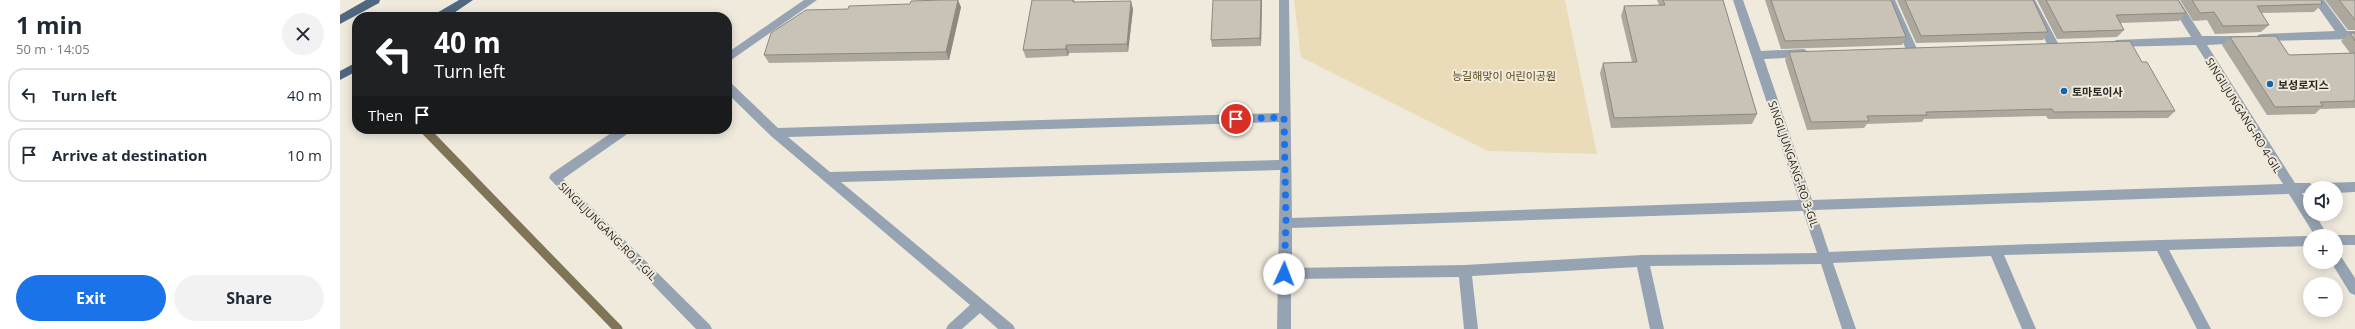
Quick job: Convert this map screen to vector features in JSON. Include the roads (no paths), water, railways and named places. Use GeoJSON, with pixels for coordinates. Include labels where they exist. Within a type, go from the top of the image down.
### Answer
{"type":"FeatureCollection","features":[{"type":"Feature","properties":{"kind":"main road"},"geometry":{"type":"LineString","coordinates":[[354,12],[375,0]]}},
{"type":"Feature","properties":{"kind":"main road"},"geometry":{"type":"LineString","coordinates":[[448,12],[468,0]]}},
{"type":"Feature","properties":{"kind":"main road"},"geometry":{"type":"LineString","coordinates":[[340,20],[352,13]]}},
{"type":"Feature","properties":{"kind":"main road"},"geometry":{"type":"LineString","coordinates":[[340,76],[352,69]]}},
{"type":"Feature","properties":{"kind":"street"},"geometry":{"type":"LineString","coordinates":[[732,56],[812,0]]}},
{"type":"Feature","properties":{"kind":"street"},"geometry":{"type":"LineString","coordinates":[[1284,0],[1286,223],[1284,329]]}},
{"type":"Feature","properties":{"kind":"street","name":"SINGILJUNGANG-RO 3-GIL"},"geometry":{"type":"LineString","coordinates":[[1738,0],[1849,329]]}},
{"type":"Feature","properties":{"kind":"street"},"geometry":{"type":"LineString","coordinates":[[1890,0],[1915,49],[1896,49]]}},
{"type":"Feature","properties":{"kind":"street"},"geometry":{"type":"LineString","coordinates":[[2030,0],[2058,46],[2038,47]]}},
{"type":"Feature","properties":{"kind":"street","name":"SINGILJUNGANG-RO 4-GIL"},"geometry":{"type":"LineString","coordinates":[[2173,0],[2317,229]]}},
{"type":"Feature","properties":{"kind":"street"},"geometry":{"type":"LineString","coordinates":[[2318,0],[2349,35]]}},
{"type":"Feature","properties":{"kind":"street","name":"SINGILJUNGANG-RO 4-GIL"},"geometry":{"type":"LineString","coordinates":[[2102,44],[2349,35]]}},
{"type":"Feature","properties":{"kind":"street"},"geometry":{"type":"LineString","coordinates":[[1757,55],[1819,52]]}},
{"type":"Feature","properties":{"kind":"street"},"geometry":{"type":"LineString","coordinates":[[732,91],[775,134],[1008,329]]}},
{"type":"Feature","properties":{"kind":"street"},"geometry":{"type":"LineString","coordinates":[[775,134],[1284,117]]}},
{"type":"Feature","properties":{"kind":"street","name":"SINGILJUNGANG-RO 1-GIL"},"geometry":{"type":"LineString","coordinates":[[619,134],[555,178],[705,329]]}},
{"type":"Feature","properties":{"kind":"street"},"geometry":{"type":"LineString","coordinates":[[829,178],[1285,165]]}},
{"type":"Feature","properties":{"kind":"street"},"geometry":{"type":"LineString","coordinates":[[2343,187],[2355,187]]}},
{"type":"Feature","properties":{"kind":"street"},"geometry":{"type":"LineString","coordinates":[[1286,223],[2303,188]]}},
{"type":"Feature","properties":{"kind":"street"},"geometry":{"type":"LineString","coordinates":[[2343,240],[2355,240]]}},
{"type":"Feature","properties":{"kind":"street"},"geometry":{"type":"LineString","coordinates":[[1284,274],[1465,271],[1642,261],[1826,258],[1995,250],[2303,241]]}},
{"type":"Feature","properties":{"kind":"street"},"geometry":{"type":"LineString","coordinates":[[2160,245],[2204,329]]}},
{"type":"Feature","properties":{"kind":"street"},"geometry":{"type":"LineString","coordinates":[[1995,250],[2029,329]]}},
{"type":"Feature","properties":{"kind":"street"},"geometry":{"type":"LineString","coordinates":[[1642,261],[1657,329]]}},
{"type":"Feature","properties":{"kind":"street"},"geometry":{"type":"LineString","coordinates":[[2342,269],[2355,289]]}},
{"type":"Feature","properties":{"kind":"street"},"geometry":{"type":"LineString","coordinates":[[1465,271],[1471,329]]}},
{"type":"Feature","properties":{"kind":"street"},"geometry":{"type":"LineString","coordinates":[[953,329],[980,305]]}},
{"type":"Feature","properties":{"kind":"waterway"},"geometry":{"type":"LineString","coordinates":[[429,134],[618,329]]}},
{"type":"Feature","properties":{"kind":"place","name":"보성로지스"},"geometry":{"type":"Point","coordinates":[2270,84]}},
{"type":"Feature","properties":{"kind":"place","name":"토마토이사"},"geometry":{"type":"Point","coordinates":[2064,91]}},
{"type":"Feature","properties":{"kind":"park label","name":"능길해맞이 어린이공원"},"geometry":{"type":"Point","coordinates":[1504,75]}}]}
